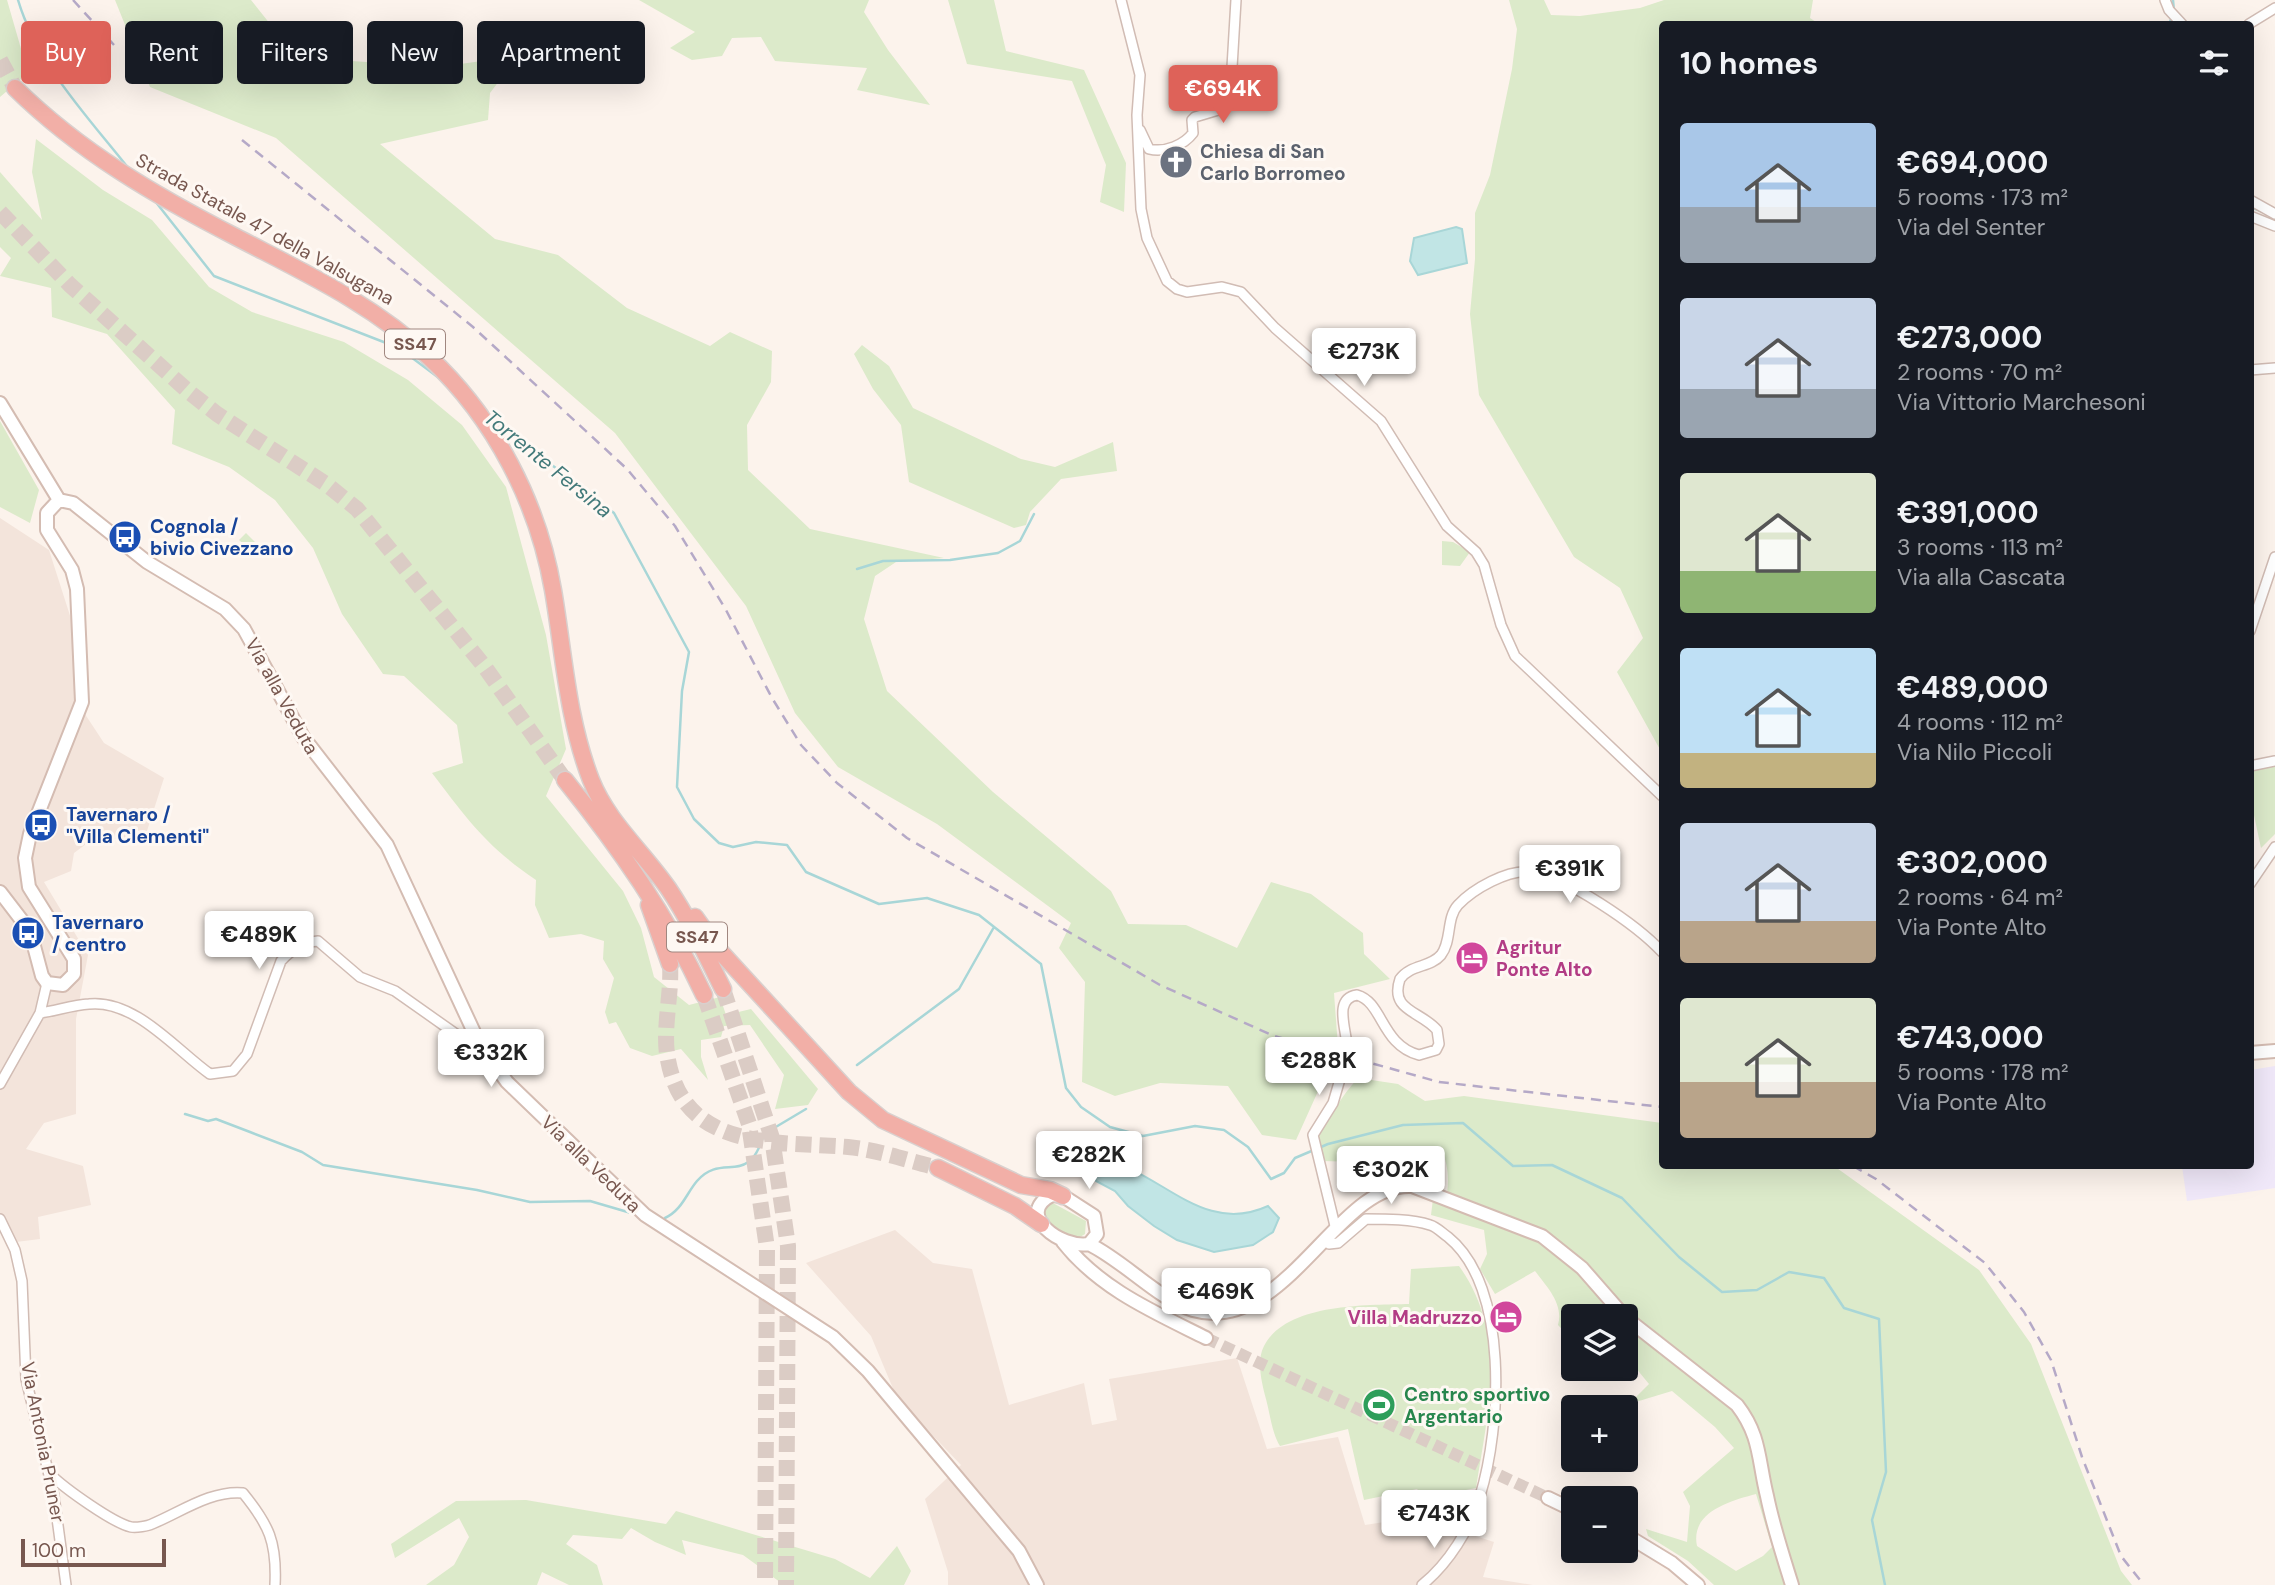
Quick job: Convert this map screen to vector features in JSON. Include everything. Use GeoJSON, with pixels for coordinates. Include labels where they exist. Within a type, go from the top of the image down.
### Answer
{"type":"FeatureCollection","features":[{"type":"Feature","properties":{"kind":"highway","name":"Strada Statale 47 della Valsugana"},"geometry":{"type":"LineString","coordinates":[[15,89],[60,130],[106,163],[192,214],[377,312],[431,358],[472,406],[514,474],[540,530],[554,592],[570,713],[592,784],[603,804],[667,887],[723,989]]}},
{"type":"Feature","properties":{"kind":"highway","name":"SS47"},"geometry":{"type":"LineString","coordinates":[[565,780],[627,860],[667,920],[704,995]]}},
{"type":"Feature","properties":{"kind":"highway"},"geometry":{"type":"LineString","coordinates":[[667,887],[682,899],[717,948],[849,1092],[883,1120],[1021,1185],[1050,1190],[1063,1196]]}},
{"type":"Feature","properties":{"kind":"highway"},"geometry":{"type":"LineString","coordinates":[[650,896],[649,908],[670,964]]}},
{"type":"Feature","properties":{"kind":"highway"},"geometry":{"type":"LineString","coordinates":[[937,1168],[1014,1206],[1041,1224]]}},
{"type":"Feature","properties":{"kind":"street"},"geometry":{"type":"LineString","coordinates":[[1121,0],[1140,75],[1137,126],[1143,219],[1147,238],[1167,281],[1177,289],[1187,292],[1222,287],[1241,292],[1275,328],[1381,421],[1447,526],[1476,552],[1484,565],[1500,625],[1516,656],[1659,793]]}},
{"type":"Feature","properties":{"kind":"street"},"geometry":{"type":"LineString","coordinates":[[1137,126],[1149,149],[1157,151],[1186,142],[1193,133],[1192,120],[1195,117],[1225,108],[1230,101],[1236,0]]}},
{"type":"Feature","properties":{"kind":"street"},"geometry":{"type":"LineString","coordinates":[[2165,0],[2169,10],[2179,21]]}},
{"type":"Feature","properties":{"kind":"street"},"geometry":{"type":"LineString","coordinates":[[2254,21],[2275,8]]}},
{"type":"Feature","properties":{"kind":"street"},"geometry":{"type":"LineString","coordinates":[[2254,202],[2275,214]]}},
{"type":"Feature","properties":{"kind":"street"},"geometry":{"type":"LineString","coordinates":[[2254,217],[2275,226]]}},
{"type":"Feature","properties":{"kind":"street"},"geometry":{"type":"LineString","coordinates":[[2254,370],[2275,368]]}},
{"type":"Feature","properties":{"kind":"street"},"geometry":{"type":"LineString","coordinates":[[0,403],[59,500],[47,513],[47,530],[72,570],[77,589],[82,702],[30,834],[25,858],[29,887],[74,959],[74,974],[63,985],[47,983],[41,976],[30,931],[0,891]]}},
{"type":"Feature","properties":{"kind":"street","name":"Via alla Veduta"},"geometry":{"type":"LineString","coordinates":[[59,500],[74,503],[147,562],[197,589],[225,609],[244,629],[303,737],[322,765],[387,845],[479,1043],[507,1082],[633,1205],[833,1337],[868,1371],[1019,1551],[1037,1585]]}},
{"type":"Feature","properties":{"kind":"street"},"geometry":{"type":"LineString","coordinates":[[2254,619],[2275,557]]}},
{"type":"Feature","properties":{"kind":"street"},"geometry":{"type":"LineString","coordinates":[[2254,765],[2275,761]]}},
{"type":"Feature","properties":{"kind":"street"},"geometry":{"type":"LineString","coordinates":[[2254,878],[2275,847]]}},
{"type":"Feature","properties":{"kind":"street"},"geometry":{"type":"LineString","coordinates":[[1336,1230],[1313,1142],[1314,1131],[1333,1103],[1346,1057],[1343,1005],[1347,998],[1357,995],[1370,1002],[1388,1034],[1398,1045],[1426,1056],[1436,1050],[1439,1044],[1437,1030],[1405,1010],[1399,1000],[1400,979],[1408,970],[1432,962],[1442,953],[1453,912],[1461,902],[1511,873],[1539,873],[1564,885],[1631,923],[1659,949]]}},
{"type":"Feature","properties":{"kind":"street"},"geometry":{"type":"LineString","coordinates":[[40,1013],[91,1003],[127,1012],[145,1021],[210,1074],[233,1071],[247,1054],[274,972],[281,961],[289,951],[309,942],[318,942],[360,977],[395,991],[463,1039],[479,1043]]}},
{"type":"Feature","properties":{"kind":"street"},"geometry":{"type":"LineString","coordinates":[[1,1080],[40,1013],[47,983]]}},
{"type":"Feature","properties":{"kind":"street"},"geometry":{"type":"LineString","coordinates":[[2254,1053],[2275,1051]]}},
{"type":"Feature","properties":{"kind":"street"},"geometry":{"type":"LineString","coordinates":[[1063,1242],[1088,1244],[1115,1257],[1180,1305],[1200,1312],[1222,1311],[1265,1294],[1377,1194],[1401,1186],[1424,1189],[1542,1236],[1582,1268],[1614,1304]]}},
{"type":"Feature","properties":{"kind":"street"},"geometry":{"type":"LineString","coordinates":[[1115,1257],[1089,1210],[1063,1196],[1052,1195],[1044,1199],[1038,1211],[1041,1224],[1063,1242],[1079,1263],[1104,1283],[1140,1305],[1206,1338]]}},
{"type":"Feature","properties":{"kind":"street","name":"Via Antonia Pruner"},"geometry":{"type":"LineString","coordinates":[[0,1219],[15,1250],[22,1281],[26,1379],[49,1473],[61,1535],[66,1585]]}},
{"type":"Feature","properties":{"kind":"street"},"geometry":{"type":"LineString","coordinates":[[1326,1241],[1329,1244],[1338,1243],[1366,1219],[1418,1223],[1434,1227],[1456,1244],[1478,1275],[1491,1328],[1496,1369],[1491,1433],[1480,1496],[1458,1545],[1422,1585]]}},
{"type":"Feature","properties":{"kind":"street"},"geometry":{"type":"LineString","coordinates":[[1098,1226],[1088,1244],[1087,1254],[1104,1283]]}},
{"type":"Feature","properties":{"kind":"street"},"geometry":{"type":"LineString","coordinates":[[1638,1327],[1737,1405],[1746,1416],[1756,1436],[1766,1494],[1793,1585]]}},
{"type":"Feature","properties":{"kind":"street"},"geometry":{"type":"LineString","coordinates":[[49,1473],[66,1490],[131,1527],[151,1525],[174,1511],[231,1492],[243,1493],[267,1522],[276,1563],[275,1585]]}},
{"type":"Feature","properties":{"kind":"street"},"geometry":{"type":"LineString","coordinates":[[1548,1498],[1561,1504]]}},
{"type":"Feature","properties":{"kind":"street"},"geometry":{"type":"LineString","coordinates":[[1638,1542],[1672,1563],[1698,1585]]}},
{"type":"Feature","properties":{"kind":"shaded area"},"geometry":{"type":"Polygon","coordinates":[[[0,518],[49,550],[73,625],[77,702],[104,743],[164,778],[146,834],[86,844],[74,853],[71,871],[44,882],[88,955],[76,1019],[76,1114],[44,1123],[26,1149],[83,1166],[91,1205],[38,1217],[40,1239],[8,1243],[0,1224],[0,518]]]}},
{"type":"Feature","properties":{"kind":"shaded area"},"geometry":{"type":"Polygon","coordinates":[[[2275,1066],[2275,1188],[2187,1201],[2182,1169],[2254,1169],[2254,1070],[2275,1066]]]}},
{"type":"Feature","properties":{"kind":"shaded area"},"geometry":{"type":"Polygon","coordinates":[[[895,1230],[933,1263],[972,1269],[1009,1405],[1084,1383],[1092,1425],[1117,1420],[1109,1379],[1237,1358],[1267,1449],[1338,1437],[1365,1525],[1416,1517],[1494,1542],[1483,1577],[1533,1585],[948,1585],[948,1572],[925,1499],[961,1465],[897,1398],[871,1336],[806,1263],[895,1230]]]}},
{"type":"Feature","properties":{"kind":"green space"},"geometry":{"type":"Polygon","coordinates":[[[0,0],[7,0],[21,49],[21,79],[0,97],[0,0]]]}},
{"type":"Feature","properties":{"kind":"green space"},"geometry":{"type":"Polygon","coordinates":[[[115,0],[251,0],[268,21],[237,21],[237,84],[353,84],[353,61],[367,62],[367,84],[463,84],[463,64],[477,62],[477,84],[497,84],[490,93],[488,120],[380,144],[495,239],[558,255],[627,308],[710,346],[730,332],[772,351],[771,382],[747,425],[748,470],[810,529],[944,558],[896,562],[875,576],[864,619],[887,691],[993,792],[1111,891],[1128,924],[1186,925],[1237,948],[1271,882],[1311,894],[1363,933],[1364,954],[1390,979],[1334,993],[1338,1047],[1296,1140],[1262,1135],[1228,1086],[1160,1083],[1115,1096],[1082,1082],[1085,982],[1059,948],[1071,923],[937,824],[838,767],[795,713],[746,606],[615,433],[276,138],[150,87],[149,84],[223,84],[223,21],[125,21],[125,25],[115,0]]]}},
{"type":"Feature","properties":{"kind":"green space"},"geometry":{"type":"Polygon","coordinates":[[[639,0],[869,0],[864,12],[888,50],[930,105],[857,90],[867,68],[775,61],[761,37],[732,38],[722,56],[692,60],[670,48],[695,32],[639,0]]]}},
{"type":"Feature","properties":{"kind":"green space"},"geometry":{"type":"Polygon","coordinates":[[[948,0],[994,0],[1006,51],[1084,70],[1126,163],[1124,212],[1100,202],[1106,165],[1072,81],[967,64],[948,0]]]}},
{"type":"Feature","properties":{"kind":"green space"},"geometry":{"type":"Polygon","coordinates":[[[1509,0],[1544,0],[1551,15],[1580,16],[1640,8],[1664,0],[1813,0],[1810,18],[1814,21],[1659,21],[1659,748],[1617,672],[1643,638],[1620,588],[1574,557],[1479,395],[1470,314],[1475,259],[1475,213],[1490,175],[1512,69],[1517,29],[1509,0]]]}},
{"type":"Feature","properties":{"kind":"green space"},"geometry":{"type":"Polygon","coordinates":[[[36,139],[103,190],[152,220],[209,287],[252,312],[344,342],[408,380],[462,425],[506,487],[546,635],[566,749],[546,796],[623,891],[641,928],[654,977],[689,1005],[720,997],[726,1015],[751,1009],[818,1089],[808,1105],[775,1109],[784,1075],[750,1025],[724,1026],[721,1037],[701,1040],[701,1057],[708,1080],[681,1049],[652,1056],[630,1048],[616,1022],[609,1024],[605,1012],[614,978],[603,959],[604,941],[581,934],[549,938],[535,905],[536,880],[491,844],[432,773],[463,763],[457,725],[404,676],[383,674],[342,614],[313,548],[275,500],[229,467],[172,444],[175,410],[107,334],[52,317],[51,288],[0,276],[11,258],[0,247],[0,172],[42,220],[32,172],[36,139]]]}},
{"type":"Feature","properties":{"kind":"green space"},"geometry":{"type":"Polygon","coordinates":[[[862,345],[889,366],[913,408],[1021,459],[1055,467],[1113,442],[1117,471],[1061,479],[1030,512],[1026,525],[1014,528],[909,482],[901,425],[873,389],[854,354],[862,345]]]}},
{"type":"Feature","properties":{"kind":"green space"},"geometry":{"type":"Polygon","coordinates":[[[0,421],[39,490],[30,523],[0,507],[0,421]]]}},
{"type":"Feature","properties":{"kind":"green space"},"geometry":{"type":"Polygon","coordinates":[[[246,533],[260,547],[254,554],[239,540],[246,533]]]}},
{"type":"Feature","properties":{"kind":"green space"},"geometry":{"type":"Polygon","coordinates":[[[1442,541],[1453,542],[1470,552],[1460,566],[1442,565],[1442,541]]]}},
{"type":"Feature","properties":{"kind":"green space"},"geometry":{"type":"Polygon","coordinates":[[[2275,766],[2275,834],[2261,848],[2254,815],[2254,770],[2275,766]]]}},
{"type":"Feature","properties":{"kind":"green space"},"geometry":{"type":"Polygon","coordinates":[[[1358,1078],[1398,1084],[1425,1101],[1464,1096],[1659,1123],[1659,1169],[1838,1169],[1979,1270],[2031,1344],[2121,1571],[2132,1585],[1714,1585],[1688,1561],[1648,1536],[1646,1529],[1687,1542],[1690,1506],[1683,1492],[1734,1448],[1715,1427],[1672,1391],[1638,1401],[1638,1395],[1649,1384],[1638,1371],[1638,1304],[1561,1304],[1561,1328],[1558,1325],[1557,1303],[1535,1271],[1495,1294],[1480,1269],[1487,1254],[1484,1230],[1431,1215],[1433,1199],[1445,1207],[1448,1184],[1441,1148],[1412,1148],[1404,1173],[1383,1178],[1358,1162],[1322,1161],[1316,1136],[1358,1078]],[[1756,1494],[1714,1510],[1706,1516],[1696,1534],[1697,1546],[1736,1571],[1763,1556],[1772,1547],[1756,1494]]]}},
{"type":"Feature","properties":{"kind":"green space"},"geometry":{"type":"Polygon","coordinates":[[[1051,1202],[1086,1221],[1085,1234],[1070,1237],[1047,1224],[1043,1210],[1051,1202]]]}},
{"type":"Feature","properties":{"kind":"green space","name":"Centro sportivo Argentario"},"geometry":{"type":"Polygon","coordinates":[[[1459,1266],[1474,1292],[1484,1319],[1489,1346],[1489,1402],[1476,1488],[1425,1498],[1417,1489],[1364,1500],[1348,1429],[1280,1446],[1261,1380],[1260,1365],[1264,1346],[1275,1332],[1290,1321],[1329,1309],[1409,1304],[1411,1269],[1459,1266]]]}},
{"type":"Feature","properties":{"kind":"green space"},"geometry":{"type":"Polygon","coordinates":[[[526,1500],[666,1524],[676,1511],[835,1559],[870,1578],[897,1546],[911,1571],[904,1585],[784,1585],[743,1555],[682,1540],[686,1555],[631,1528],[622,1539],[573,1535],[566,1544],[597,1565],[603,1585],[569,1585],[542,1572],[537,1585],[426,1585],[454,1565],[469,1537],[459,1518],[395,1558],[391,1544],[456,1501],[526,1500]]]}},
{"type":"Feature","properties":{"kind":"water"},"geometry":{"type":"Polygon","coordinates":[[[1456,227],[1462,229],[1467,263],[1418,275],[1410,261],[1414,238],[1456,227]]]}},
{"type":"Feature","properties":{"kind":"water"},"geometry":{"type":"Polygon","coordinates":[[[1101,1160],[1142,1175],[1201,1207],[1222,1213],[1244,1213],[1268,1206],[1279,1218],[1273,1232],[1253,1245],[1214,1252],[1177,1240],[1128,1206],[1115,1191],[1096,1181],[1089,1164],[1101,1160]]]}},
{"type":"Feature","properties":{"kind":"waterway","name":"Torrente Fersina"},"geometry":{"type":"LineString","coordinates":[[18,0],[27,24],[51,68],[129,169]]}},
{"type":"Feature","properties":{"kind":"waterway"},"geometry":{"type":"LineString","coordinates":[[2173,0],[2174,11]]}},
{"type":"Feature","properties":{"kind":"waterway"},"geometry":{"type":"LineString","coordinates":[[2170,21],[2172,17]]}},
{"type":"Feature","properties":{"kind":"waterway","name":"Torrente Fersina"},"geometry":{"type":"LineString","coordinates":[[155,201],[214,276],[399,348],[439,378]]}},
{"type":"Feature","properties":{"kind":"waterway"},"geometry":{"type":"LineString","coordinates":[[2254,208],[2264,212]]}},
{"type":"Feature","properties":{"kind":"waterway","name":"Torrente Fersina"},"geometry":{"type":"LineString","coordinates":[[491,418],[614,513],[689,652],[682,691],[677,787],[694,819],[719,843],[733,847],[756,842],[787,845],[806,872],[879,904],[927,898],[979,915],[1041,964],[1066,1088],[1081,1107],[1110,1127],[1143,1136],[1195,1126],[1224,1130],[1248,1147],[1271,1179],[1284,1173],[1295,1158],[1328,1144],[1403,1125],[1463,1123],[1513,1166],[1552,1165],[1622,1198],[1679,1257],[1722,1292],[1757,1290],[1789,1272],[1824,1278],[1844,1308],[1879,1319],[1886,1472],[1872,1520],[1885,1585]]}},
{"type":"Feature","properties":{"kind":"waterway"},"geometry":{"type":"LineString","coordinates":[[857,569],[883,561],[950,560],[998,553],[1020,541],[1034,514]]}},
{"type":"Feature","properties":{"kind":"waterway"},"geometry":{"type":"LineString","coordinates":[[857,1065],[959,989],[994,927]]}},
{"type":"Feature","properties":{"kind":"waterway"},"geometry":{"type":"LineString","coordinates":[[665,1218],[676,1211],[697,1181],[707,1173],[743,1165],[758,1151],[764,1134],[806,1109]]}},
{"type":"Feature","properties":{"kind":"waterway"},"geometry":{"type":"LineString","coordinates":[[185,1114],[208,1121],[216,1119],[302,1152],[323,1165],[477,1190],[530,1202],[590,1201],[631,1213]]}},
{"type":"Feature","properties":{"kind":"tunnel"},"geometry":{"type":"LineString","coordinates":[[0,60],[15,88]]}},
{"type":"Feature","properties":{"kind":"tunnel"},"geometry":{"type":"LineString","coordinates":[[0,212],[70,285],[189,392],[217,414],[326,484],[357,509],[484,666],[565,780]]}},
{"type":"Feature","properties":{"kind":"tunnel"},"geometry":{"type":"LineString","coordinates":[[670,964],[666,1048],[678,1090],[693,1112],[714,1126],[738,1136],[793,1144],[859,1148],[938,1168]]}},
{"type":"Feature","properties":{"kind":"tunnel"},"geometry":{"type":"LineString","coordinates":[[723,989],[772,1138],[788,1246],[786,1585]]}},
{"type":"Feature","properties":{"kind":"tunnel"},"geometry":{"type":"LineString","coordinates":[[704,995],[749,1124],[767,1248],[765,1585]]}},
{"type":"Feature","properties":{"kind":"tunnel"},"geometry":{"type":"LineString","coordinates":[[1206,1338],[1548,1498]]}},
{"type":"Feature","properties":{"kind":"railway"},"geometry":{"type":"LineString","coordinates":[[73,0],[114,45]]}},
{"type":"Feature","properties":{"kind":"railway"},"geometry":{"type":"LineString","coordinates":[[242,140],[473,327],[627,469],[675,526],[726,610],[772,698],[801,745],[837,783],[907,838],[1160,985],[1274,1036],[1439,1082],[1659,1107]]}},
{"type":"Feature","properties":{"kind":"railway"},"geometry":{"type":"LineString","coordinates":[[1858,1169],[1876,1179],[1985,1263],[2024,1312],[2051,1360],[2082,1457],[2121,1556],[2144,1585]]}},
{"type":"Feature","properties":{"kind":"place","name":"Chiesa di San Carlo Borromeo"},"geometry":{"type":"Point","coordinates":[1176,162]}},
{"type":"Feature","properties":{"kind":"place","name":"Cognola / bivio Civezzano"},"geometry":{"type":"Point","coordinates":[125,537]}},
{"type":"Feature","properties":{"kind":"place","name":"Tavernaro / \"Villa Clementi\""},"geometry":{"type":"Point","coordinates":[41,825]}},
{"type":"Feature","properties":{"kind":"place","name":"Tavernaro / centro"},"geometry":{"type":"Point","coordinates":[28,933]}},
{"type":"Feature","properties":{"kind":"place","name":"Agritur Ponte Alto"},"geometry":{"type":"Point","coordinates":[1472,958]}},
{"type":"Feature","properties":{"kind":"place","name":"Villa Madruzzo"},"geometry":{"type":"Point","coordinates":[1506,1317]}},
{"type":"Feature","properties":{"kind":"place","name":"Centro sportivo Argentario"},"geometry":{"type":"Point","coordinates":[1379,1405]}}]}
